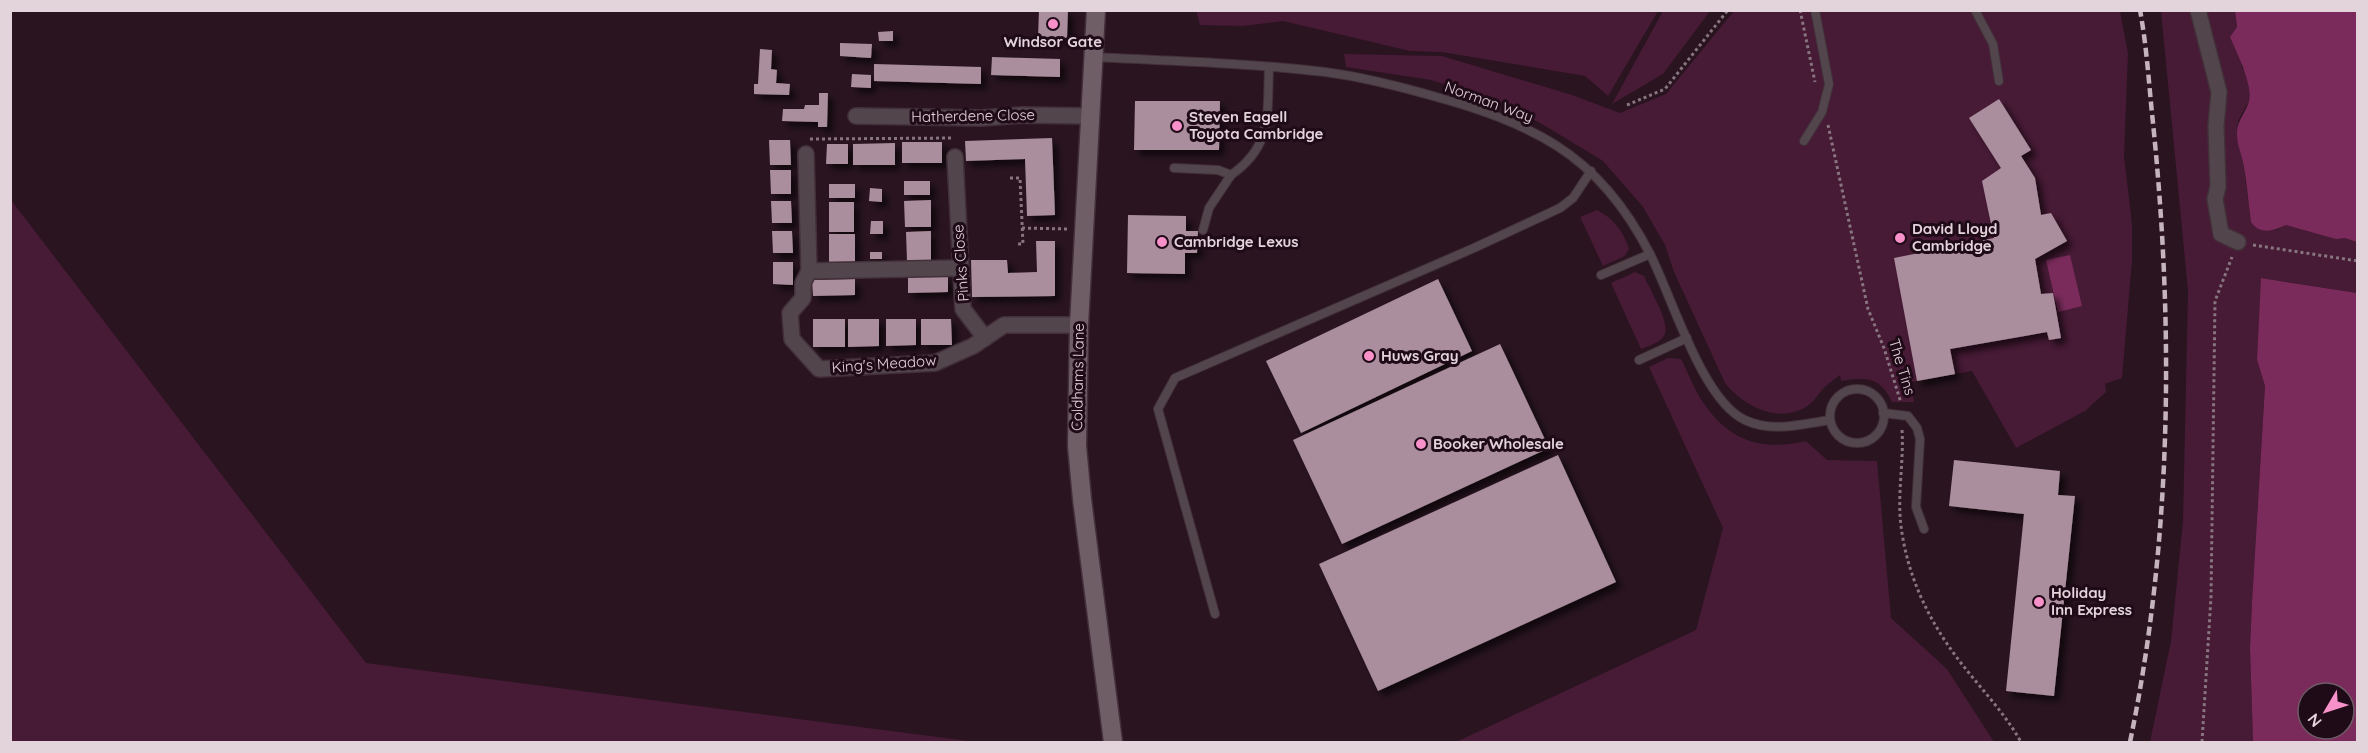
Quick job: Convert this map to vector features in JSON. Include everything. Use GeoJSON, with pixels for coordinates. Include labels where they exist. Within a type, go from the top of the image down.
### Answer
{"type":"FeatureCollection","features":[{"type":"Feature","properties":{"kind":"street","name":"Coldhams Lane"},"geometry":{"type":"LineString","coordinates":[[1096,10],[1079,325],[1079,472],[1113,742]]}},
{"type":"Feature","properties":{"kind":"street"},"geometry":{"type":"LineString","coordinates":[[2198,10],[2219,92],[2216,126],[2218,187],[2215,199],[2221,234],[2238,242]]}},
{"type":"Feature","properties":{"kind":"street","name":"Hatherdene Close"},"geometry":{"type":"LineString","coordinates":[[856,116],[982,118],[1022,115],[1090,116]]}},
{"type":"Feature","properties":{"kind":"street","name":"King's Meadow"},"geometry":{"type":"LineString","coordinates":[[806,154],[809,272],[803,283],[803,298],[790,313],[792,339],[819,369],[935,363],[985,338]]}},
{"type":"Feature","properties":{"kind":"street","name":"Pinks Close"},"geometry":{"type":"LineString","coordinates":[[955,157],[963,309],[985,338]]}},
{"type":"Feature","properties":{"kind":"street"},"geometry":{"type":"LineString","coordinates":[[809,272],[960,268]]}},
{"type":"Feature","properties":{"kind":"street"},"geometry":{"type":"LineString","coordinates":[[985,338],[1004,325],[1079,325]]}},
{"type":"Feature","properties":{"kind":"lane"},"geometry":{"type":"LineString","coordinates":[[1804,141],[1822,112],[1829,84],[1815,10]]}},
{"type":"Feature","properties":{"kind":"lane"},"geometry":{"type":"LineString","coordinates":[[1975,10],[1993,44],[1999,81]]}},
{"type":"Feature","properties":{"kind":"lane","name":"Norman Way"},"geometry":{"type":"LineString","coordinates":[[1094,57],[1327,72],[1381,82],[1460,104],[1519,125],[1572,156],[1591,171],[1628,216],[1650,254],[1687,338],[1717,396],[1729,410],[1745,420],[1766,426],[1789,427],[1830,420]]}},
{"type":"Feature","properties":{"kind":"lane"},"geometry":{"type":"LineString","coordinates":[[1203,230],[1209,208],[1231,176],[1252,158],[1264,134],[1269,67]]}},
{"type":"Feature","properties":{"kind":"lane"},"geometry":{"type":"LineString","coordinates":[[1174,168],[1218,170],[1231,176]]}},
{"type":"Feature","properties":{"kind":"lane"},"geometry":{"type":"LineString","coordinates":[[1215,614],[1158,409],[1175,378],[1474,248],[1560,208],[1573,198],[1591,171]]}},
{"type":"Feature","properties":{"kind":"lane"},"geometry":{"type":"LineString","coordinates":[[1601,275],[1650,254]]}},
{"type":"Feature","properties":{"kind":"lane"},"geometry":{"type":"LineString","coordinates":[[1639,360],[1687,338]]}},
{"type":"Feature","properties":{"kind":"lane"},"geometry":{"type":"LineString","coordinates":[[1850,390],[1863,390],[1875,396],[1883,414],[1883,423],[1877,434],[1871,439],[1858,443],[1847,441],[1837,435],[1830,420],[1830,411],[1835,400],[1850,390]]}},
{"type":"Feature","properties":{"kind":"lane"},"geometry":{"type":"LineString","coordinates":[[1883,414],[1908,417],[1913,420],[1920,439],[1916,507],[1924,529]]}},
{"type":"Feature","properties":{"kind":"path"},"geometry":{"type":"LineString","coordinates":[[1627,105],[1665,89],[1728,10]]}},
{"type":"Feature","properties":{"kind":"path","name":"The Tins"},"geometry":{"type":"LineString","coordinates":[[1800,10],[1822,112],[1830,129],[1868,309],[1884,348],[1901,402],[1904,448],[1900,524],[1907,562],[1931,617],[1955,655],[2010,721],[2021,742]]}},
{"type":"Feature","properties":{"kind":"path"},"geometry":{"type":"LineString","coordinates":[[954,118],[955,157]]}},
{"type":"Feature","properties":{"kind":"path"},"geometry":{"type":"LineString","coordinates":[[806,154],[806,139],[954,138]]}},
{"type":"Feature","properties":{"kind":"path"},"geometry":{"type":"LineString","coordinates":[[1010,178],[1020,178],[1023,244],[1016,244]]}},
{"type":"Feature","properties":{"kind":"path"},"geometry":{"type":"LineString","coordinates":[[1022,228],[1084,230]]}},
{"type":"Feature","properties":{"kind":"path"},"geometry":{"type":"LineString","coordinates":[[2202,742],[2211,597],[2215,301],[2238,242],[2358,261]]}},
{"type":"Feature","properties":{"kind":"shaded area"},"geometry":{"type":"Polygon","coordinates":[[[1196,10],[1658,11],[1608,96],[1585,76],[1442,52],[1410,51],[1283,21],[1243,26],[1200,25],[1196,10]]]}},
{"type":"Feature","properties":{"kind":"shaded area"},"geometry":{"type":"Polygon","coordinates":[[[1663,11],[1710,11],[1663,74],[1612,104],[1663,11]]]}},
{"type":"Feature","properties":{"kind":"shaded area","name":"David Lloyd Cambridge"},"geometry":{"type":"Polygon","coordinates":[[[1734,11],[2120,11],[2128,53],[2124,156],[2132,224],[2132,261],[2122,378],[2105,384],[2106,392],[2085,411],[2016,448],[1972,371],[1912,382],[1914,402],[1892,402],[1877,383],[1865,379],[1841,381],[1840,375],[1810,404],[1799,410],[1788,413],[1764,411],[1742,400],[1725,383],[1674,272],[1665,245],[1643,207],[1603,161],[1542,124],[1499,102],[1431,80],[1346,67],[1344,54],[1442,56],[1572,95],[1620,113],[1666,94],[1734,11]]]}},
{"type":"Feature","properties":{"kind":"shaded area"},"geometry":{"type":"Polygon","coordinates":[[[2161,11],[2235,11],[2242,68],[2247,73],[2250,99],[2238,121],[2237,138],[2243,162],[2251,222],[2276,230],[2286,225],[2355,239],[2358,242],[2357,293],[2262,278],[2257,360],[2265,386],[2250,648],[2253,742],[2150,742],[2171,641],[2183,521],[2188,291],[2161,11]]]}},
{"type":"Feature","properties":{"kind":"shaded area"},"geometry":{"type":"Polygon","coordinates":[[[2235,11],[2357,11],[2357,242],[2345,238],[2336,239],[2286,225],[2272,230],[2263,230],[2258,229],[2251,222],[2237,135],[2238,125],[2250,94],[2244,69],[2230,37],[2237,27],[2235,11]]]}},
{"type":"Feature","properties":{"kind":"shaded area"},"geometry":{"type":"Polygon","coordinates":[[[11,200],[366,663],[976,742],[11,742],[11,200]]]}},
{"type":"Feature","properties":{"kind":"shaded area"},"geometry":{"type":"Polygon","coordinates":[[[1597,210],[1617,226],[1629,249],[1625,256],[1603,266],[1580,217],[1597,210]]]}},
{"type":"Feature","properties":{"kind":"shaded area"},"geometry":{"type":"Polygon","coordinates":[[[2070,255],[2082,306],[2058,312],[2046,260],[2070,255]]]}},
{"type":"Feature","properties":{"kind":"shaded area"},"geometry":{"type":"Polygon","coordinates":[[[1635,272],[1644,276],[1662,314],[1666,329],[1661,339],[1641,349],[1611,283],[1635,272]]]}},
{"type":"Feature","properties":{"kind":"shaded area"},"geometry":{"type":"Polygon","coordinates":[[[2261,278],[2357,293],[2357,742],[2253,742],[2250,648],[2265,386],[2257,360],[2261,278]]]}},
{"type":"Feature","properties":{"kind":"shaded area"},"geometry":{"type":"Polygon","coordinates":[[[1668,358],[1681,359],[1695,389],[1715,418],[1726,428],[1749,441],[1776,445],[1806,441],[1827,460],[1877,461],[1891,618],[1947,669],[1994,742],[1456,742],[1696,630],[1723,528],[1649,367],[1668,358]]]}},
{"type":"Feature","properties":{"kind":"building","name":"Windsor Gate"},"geometry":{"type":"Polygon","coordinates":[[[1039,10],[1068,10],[1067,38],[1038,38],[1039,10]]]}},
{"type":"Feature","properties":{"kind":"building"},"geometry":{"type":"Polygon","coordinates":[[[893,31],[893,41],[879,41],[878,32],[893,31]]]}},
{"type":"Feature","properties":{"kind":"building"},"geometry":{"type":"Polygon","coordinates":[[[840,43],[872,44],[871,58],[840,56],[840,43]]]}},
{"type":"Feature","properties":{"kind":"building"},"geometry":{"type":"Polygon","coordinates":[[[760,49],[772,50],[771,69],[777,70],[776,83],[790,84],[789,95],[754,94],[754,84],[758,84],[760,49]]]}},
{"type":"Feature","properties":{"kind":"building"},"geometry":{"type":"Polygon","coordinates":[[[992,57],[1060,59],[1060,77],[991,75],[992,57]]]}},
{"type":"Feature","properties":{"kind":"building"},"geometry":{"type":"Polygon","coordinates":[[[874,64],[981,67],[981,84],[874,81],[874,64]]]}},
{"type":"Feature","properties":{"kind":"building"},"geometry":{"type":"Polygon","coordinates":[[[852,74],[871,75],[871,88],[851,87],[852,74]]]}},
{"type":"Feature","properties":{"kind":"building"},"geometry":{"type":"Polygon","coordinates":[[[819,93],[828,93],[827,127],[818,127],[818,122],[782,121],[783,109],[804,109],[805,105],[819,105],[819,93]]]}},
{"type":"Feature","properties":{"kind":"building"},"geometry":{"type":"Polygon","coordinates":[[[1999,99],[2031,150],[2021,156],[2035,178],[2041,215],[2051,213],[2067,241],[2035,259],[2041,294],[2053,293],[2061,338],[2049,340],[2047,332],[1950,349],[1955,374],[1917,381],[1894,258],[1994,238],[1982,181],[2001,168],[1969,118],[1999,99]]]}},
{"type":"Feature","properties":{"kind":"building","name":"Steven Eagell Toyota Cambridge"},"geometry":{"type":"Polygon","coordinates":[[[1135,101],[1220,101],[1219,150],[1134,150],[1135,101]]]}},
{"type":"Feature","properties":{"kind":"building"},"geometry":{"type":"Polygon","coordinates":[[[1052,138],[1055,215],[1027,216],[1025,159],[966,161],[965,141],[1052,138]]]}},
{"type":"Feature","properties":{"kind":"building"},"geometry":{"type":"Polygon","coordinates":[[[769,140],[790,140],[791,165],[770,165],[769,140]]]}},
{"type":"Feature","properties":{"kind":"building"},"geometry":{"type":"Polygon","coordinates":[[[902,142],[942,142],[942,163],[902,163],[902,142]]]}},
{"type":"Feature","properties":{"kind":"building"},"geometry":{"type":"Polygon","coordinates":[[[895,143],[895,165],[853,165],[853,144],[895,143]]]}},
{"type":"Feature","properties":{"kind":"building"},"geometry":{"type":"Polygon","coordinates":[[[827,144],[848,144],[848,164],[826,164],[827,144]]]}},
{"type":"Feature","properties":{"kind":"building"},"geometry":{"type":"Polygon","coordinates":[[[770,170],[791,170],[791,194],[771,194],[770,170]]]}},
{"type":"Feature","properties":{"kind":"building"},"geometry":{"type":"Polygon","coordinates":[[[904,181],[930,181],[930,195],[904,195],[904,181]]]}},
{"type":"Feature","properties":{"kind":"building"},"geometry":{"type":"Polygon","coordinates":[[[829,184],[855,184],[855,198],[829,198],[829,184]]]}},
{"type":"Feature","properties":{"kind":"building"},"geometry":{"type":"Polygon","coordinates":[[[870,188],[882,189],[882,202],[869,201],[870,188]]]}},
{"type":"Feature","properties":{"kind":"building"},"geometry":{"type":"Polygon","coordinates":[[[931,200],[931,227],[905,227],[904,201],[931,200]]]}},
{"type":"Feature","properties":{"kind":"building"},"geometry":{"type":"Polygon","coordinates":[[[771,201],[791,201],[792,223],[772,223],[771,201]]]}},
{"type":"Feature","properties":{"kind":"building"},"geometry":{"type":"Polygon","coordinates":[[[829,202],[854,202],[854,232],[829,232],[829,202]]]}},
{"type":"Feature","properties":{"kind":"building","name":"Cambridge Lexus"},"geometry":{"type":"Polygon","coordinates":[[[1128,215],[1186,216],[1186,231],[1198,231],[1197,253],[1185,253],[1185,274],[1127,273],[1128,215]]]}},
{"type":"Feature","properties":{"kind":"building"},"geometry":{"type":"Polygon","coordinates":[[[871,221],[883,221],[883,234],[870,234],[871,221]]]}},
{"type":"Feature","properties":{"kind":"building"},"geometry":{"type":"Polygon","coordinates":[[[772,231],[792,231],[793,253],[773,253],[772,231]]]}},
{"type":"Feature","properties":{"kind":"building"},"geometry":{"type":"Polygon","coordinates":[[[931,231],[931,260],[907,261],[906,232],[931,231]]]}},
{"type":"Feature","properties":{"kind":"building"},"geometry":{"type":"Polygon","coordinates":[[[829,234],[855,234],[855,264],[829,264],[829,234]]]}},
{"type":"Feature","properties":{"kind":"building"},"geometry":{"type":"Polygon","coordinates":[[[1036,241],[1055,241],[1055,296],[972,297],[971,260],[1007,260],[1008,273],[1037,272],[1036,241]]]}},
{"type":"Feature","properties":{"kind":"building"},"geometry":{"type":"Polygon","coordinates":[[[870,252],[882,252],[882,259],[870,259],[870,252]]]}},
{"type":"Feature","properties":{"kind":"building"},"geometry":{"type":"Polygon","coordinates":[[[773,262],[793,262],[793,285],[773,284],[773,262]]]}},
{"type":"Feature","properties":{"kind":"building"},"geometry":{"type":"Polygon","coordinates":[[[948,276],[948,292],[908,293],[908,277],[948,276]]]}},
{"type":"Feature","properties":{"kind":"building"},"geometry":{"type":"Polygon","coordinates":[[[855,279],[855,295],[813,296],[812,280],[855,279]]]}},
{"type":"Feature","properties":{"kind":"building","name":"Huws Gray"},"geometry":{"type":"Polygon","coordinates":[[[1438,279],[1472,351],[1301,433],[1266,361],[1438,279]]]}},
{"type":"Feature","properties":{"kind":"building"},"geometry":{"type":"Polygon","coordinates":[[[813,319],[845,319],[845,347],[813,347],[813,319]]]}},
{"type":"Feature","properties":{"kind":"building"},"geometry":{"type":"Polygon","coordinates":[[[848,319],[879,319],[879,346],[848,347],[848,319]]]}},
{"type":"Feature","properties":{"kind":"building"},"geometry":{"type":"Polygon","coordinates":[[[886,319],[916,319],[916,345],[886,346],[886,319]]]}},
{"type":"Feature","properties":{"kind":"building"},"geometry":{"type":"Polygon","coordinates":[[[921,319],[951,319],[952,345],[921,345],[921,319]]]}},
{"type":"Feature","properties":{"kind":"building","name":"Booker Wholesale"},"geometry":{"type":"Polygon","coordinates":[[[1500,344],[1549,448],[1342,544],[1293,440],[1500,344]]]}},
{"type":"Feature","properties":{"kind":"building"},"geometry":{"type":"Polygon","coordinates":[[[1558,455],[1616,582],[1378,691],[1319,564],[1558,455]]]}},
{"type":"Feature","properties":{"kind":"building","name":"Holiday Inn Express"},"geometry":{"type":"Polygon","coordinates":[[[1954,460],[2060,471],[2058,495],[2075,496],[2054,696],[2006,691],[2024,514],[1949,506],[1954,460]]]}},
{"type":"Feature","properties":{"kind":"railway"},"geometry":{"type":"LineString","coordinates":[[2130,742],[2144,666],[2154,589],[2165,434],[2166,356],[2160,200],[2148,67],[2140,10]]}},
{"type":"Feature","properties":{"kind":"place","name":"Windsor Gate"},"geometry":{"type":"Point","coordinates":[1053,24]}},
{"type":"Feature","properties":{"kind":"place","name":"Steven Eagell Toyota Cambridge"},"geometry":{"type":"Point","coordinates":[1177,126]}},
{"type":"Feature","properties":{"kind":"place","name":"David Lloyd Cambridge"},"geometry":{"type":"Point","coordinates":[1900,238]}},
{"type":"Feature","properties":{"kind":"place","name":"Cambridge Lexus"},"geometry":{"type":"Point","coordinates":[1162,242]}},
{"type":"Feature","properties":{"kind":"place","name":"Huws Gray"},"geometry":{"type":"Point","coordinates":[1369,356]}},
{"type":"Feature","properties":{"kind":"place","name":"Booker Wholesale"},"geometry":{"type":"Point","coordinates":[1421,444]}},
{"type":"Feature","properties":{"kind":"place","name":"Holiday Inn Express"},"geometry":{"type":"Point","coordinates":[2039,602]}}]}
